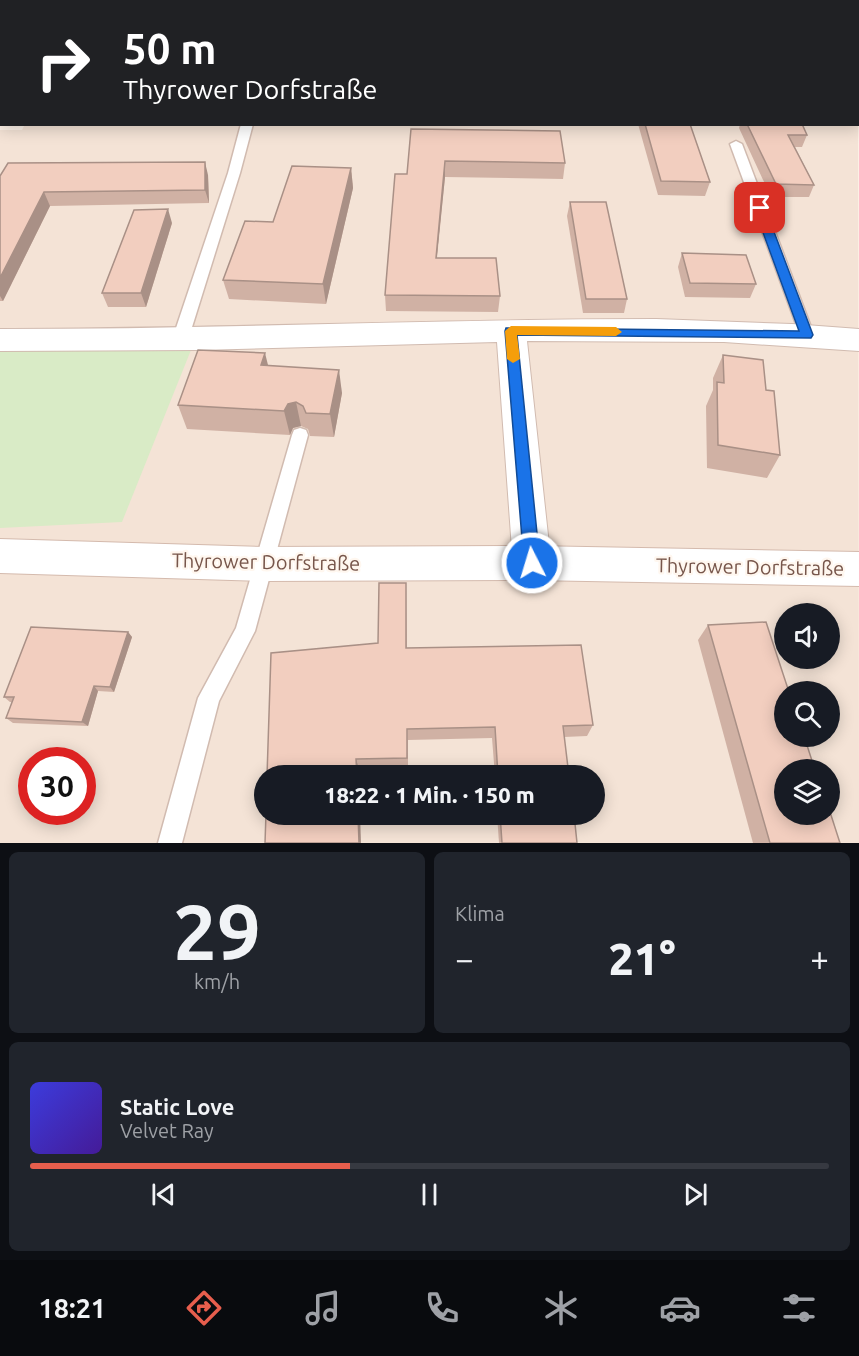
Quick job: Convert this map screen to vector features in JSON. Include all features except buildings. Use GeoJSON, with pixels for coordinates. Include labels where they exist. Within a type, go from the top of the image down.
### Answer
{"type":"FeatureCollection","features":[{"type":"Feature","properties":{"kind":"street"},"geometry":{"type":"LineString","coordinates":[[511,331],[532,563]]}},
{"type":"Feature","properties":{"kind":"street"},"geometry":{"type":"LineString","coordinates":[[0,340],[180,340],[511,331],[807,335],[859,340]]}},
{"type":"Feature","properties":{"kind":"street","name":"Thyrower Dorfstraße"},"geometry":{"type":"LineString","coordinates":[[0,556],[265,564],[532,563],[859,569]]}},
{"type":"Feature","properties":{"kind":"lane"},"geometry":{"type":"LineString","coordinates":[[180,340],[234,173],[246,126]]}},
{"type":"Feature","properties":{"kind":"lane"},"geometry":{"type":"LineString","coordinates":[[736,144],[807,335]]}},
{"type":"Feature","properties":{"kind":"lane"},"geometry":{"type":"LineString","coordinates":[[170,843],[209,698],[244,632],[300,435]]}},
{"type":"Feature","properties":{"kind":"shaded area"},"geometry":{"type":"Polygon","coordinates":[[[24,126],[858,126],[859,843],[0,843],[0,130],[22,130],[24,126]]]}},
{"type":"Feature","properties":{"kind":"green space"},"geometry":{"type":"Polygon","coordinates":[[[0,347],[191,350],[122,522],[0,528],[0,347]]]}},
{"type":"Feature","properties":{"kind":"slow traffic"},"geometry":{"type":"LineString","coordinates":[[513,359],[511,331],[616,332]]}},
{"type":"Feature","properties":{"kind":"route"},"geometry":{"type":"LineString","coordinates":[[532,563],[511,331],[807,335],[760,208]]}}]}
